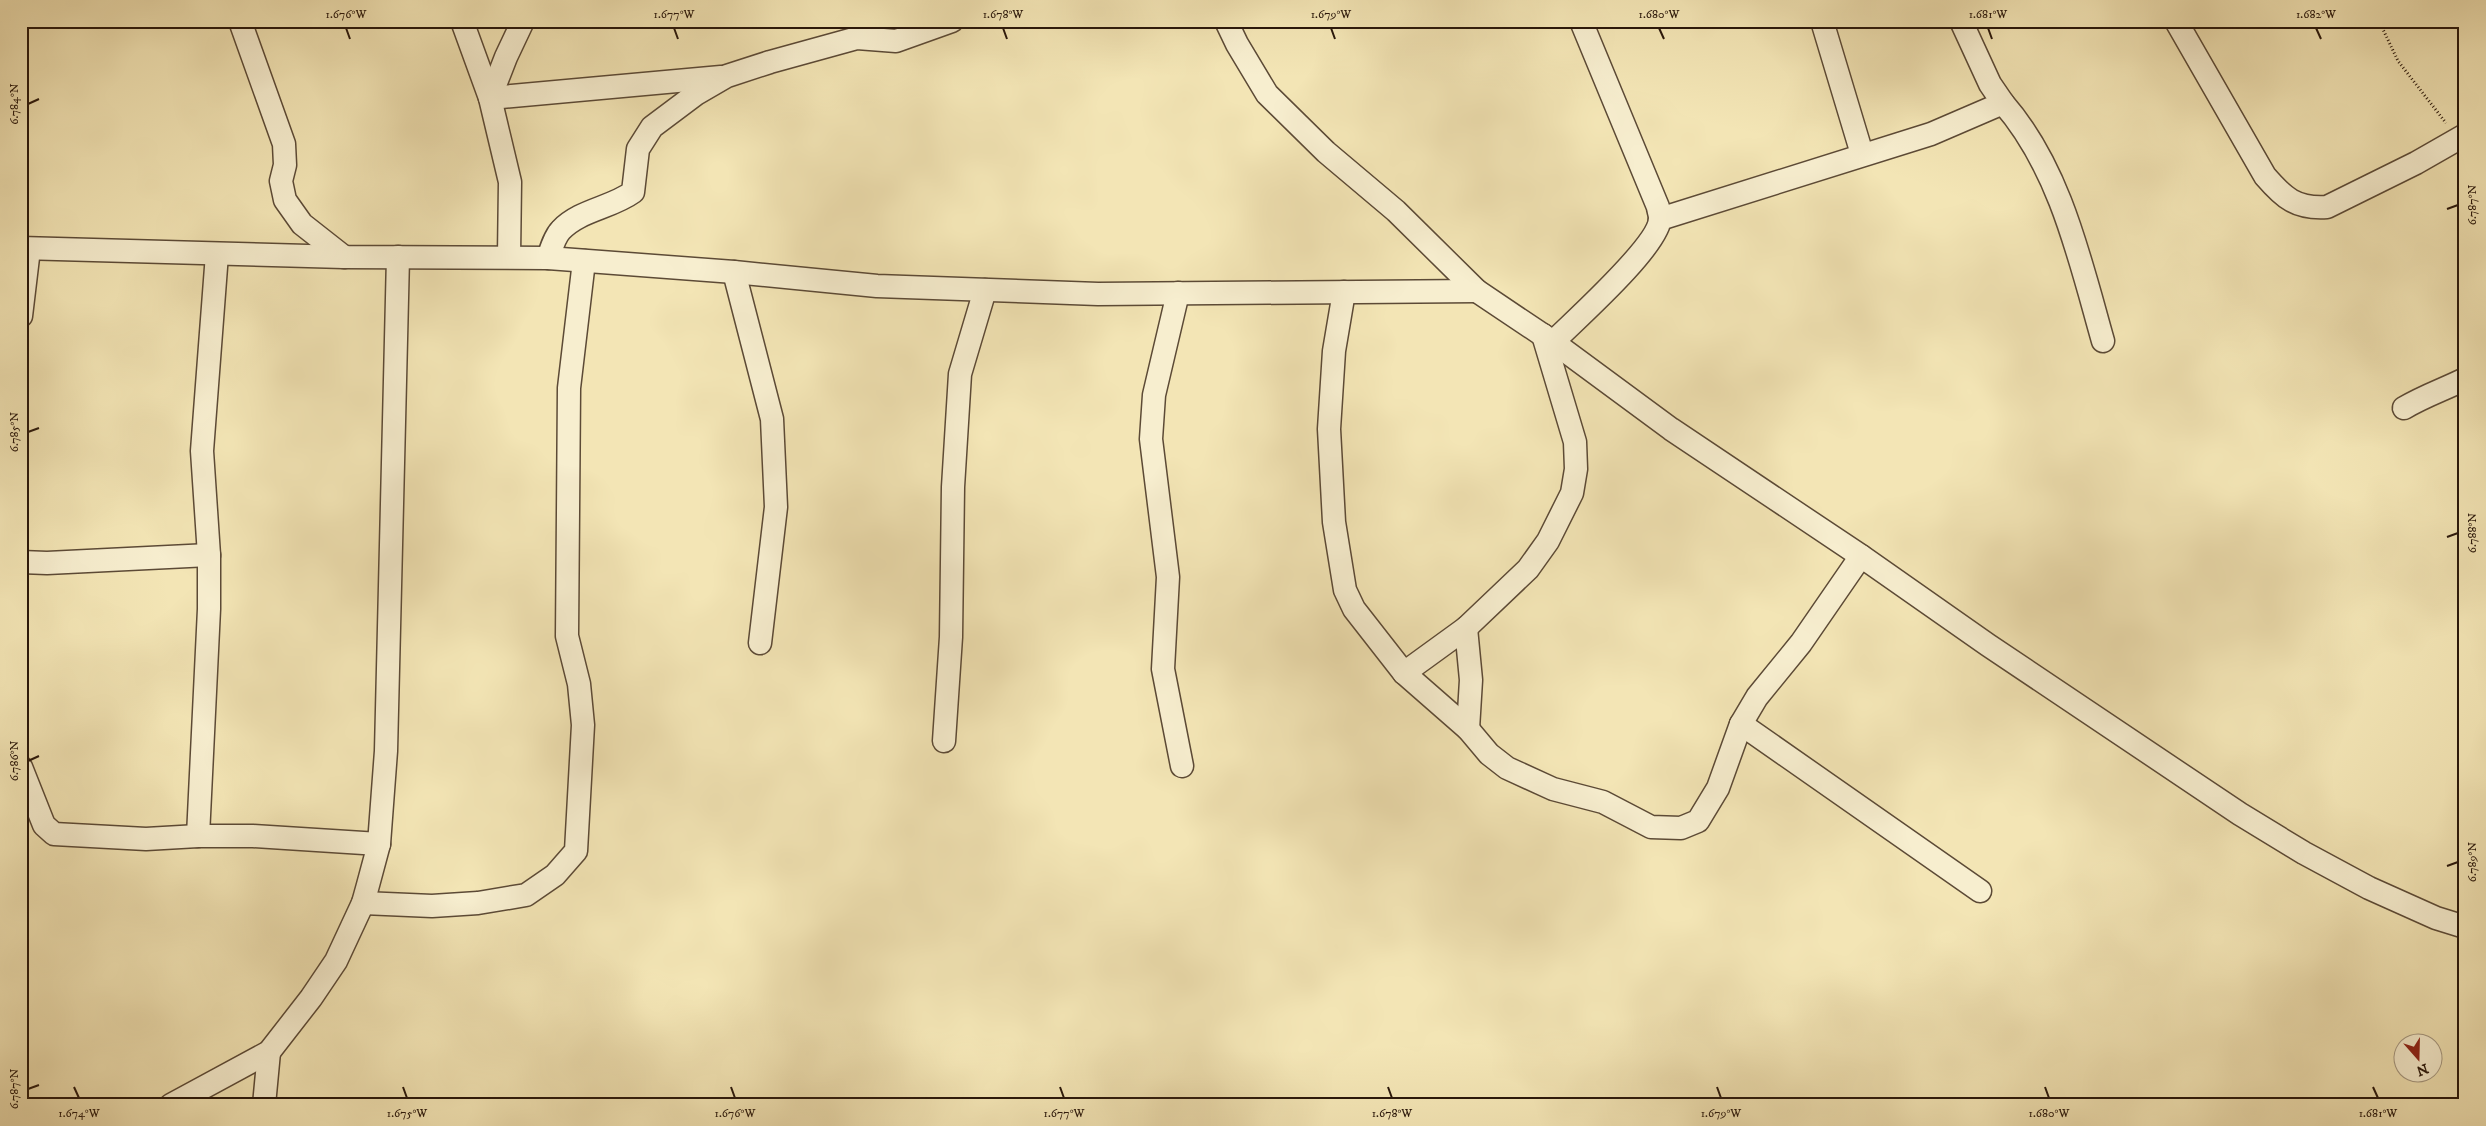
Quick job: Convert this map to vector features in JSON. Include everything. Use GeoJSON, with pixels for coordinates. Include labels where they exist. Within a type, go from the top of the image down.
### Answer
{"type":"FeatureCollection","features":[{"type":"Feature","properties":{"kind":"street"},"geometry":{"type":"LineString","coordinates":[[240,21],[284,144],[285,165],[280,181],[285,200],[302,224],[344,257]]}},
{"type":"Feature","properties":{"kind":"street"},"geometry":{"type":"LineString","coordinates":[[462,21],[490,98],[510,182],[509,256]]}},
{"type":"Feature","properties":{"kind":"street"},"geometry":{"type":"LineString","coordinates":[[490,98],[523,21]]}},
{"type":"Feature","properties":{"kind":"street"},"geometry":{"type":"LineString","coordinates":[[548,258],[560,230],[578,218],[623,200],[633,192],[638,149],[652,127],[696,94],[727,76],[770,62],[882,31],[896,41],[952,21]]}},
{"type":"Feature","properties":{"kind":"street"},"geometry":{"type":"LineString","coordinates":[[1226,21],[1237,44],[1267,94],[1326,152],[1396,211],[1477,290],[1548,339],[1671,430],[1861,556],[1988,645],[2248,819],[2304,854],[2377,892],[2436,918],[2465,926]]}},
{"type":"Feature","properties":{"kind":"street"},"geometry":{"type":"LineString","coordinates":[[1548,339],[1628,268],[1651,238],[1660,219],[1658,206],[1581,21]]}},
{"type":"Feature","properties":{"kind":"street"},"geometry":{"type":"LineString","coordinates":[[1822,21],[1862,154]]}},
{"type":"Feature","properties":{"kind":"street"},"geometry":{"type":"LineString","coordinates":[[1961,21],[1990,84],[2031,140],[2055,190],[2081,265],[2103,341]]}},
{"type":"Feature","properties":{"kind":"street"},"geometry":{"type":"LineString","coordinates":[[2176,21],[2265,176],[2279,193],[2294,203],[2311,208],[2327,207],[2416,163],[2461,137]]}},
{"type":"Feature","properties":{"kind":"street"},"geometry":{"type":"LineString","coordinates":[[490,98],[727,76]]}},
{"type":"Feature","properties":{"kind":"street"},"geometry":{"type":"LineString","coordinates":[[1660,219],[1862,154],[1931,134],[2003,103]]}},
{"type":"Feature","properties":{"kind":"street"},"geometry":{"type":"LineString","coordinates":[[21,316],[25,248],[344,257],[509,256],[734,272],[876,286],[1098,294],[1477,290]]}},
{"type":"Feature","properties":{"kind":"street"},"geometry":{"type":"LineString","coordinates":[[198,836],[208,664],[210,555],[202,451],[217,254]]}},
{"type":"Feature","properties":{"kind":"street"},"geometry":{"type":"LineString","coordinates":[[175,1104],[270,1052],[336,961],[363,903],[379,844],[386,751],[398,257]]}},
{"type":"Feature","properties":{"kind":"street"},"geometry":{"type":"LineString","coordinates":[[363,903],[432,906],[478,903],[526,895],[555,875],[576,851],[583,724],[578,684],[567,636],[569,388],[584,261]]}},
{"type":"Feature","properties":{"kind":"street"},"geometry":{"type":"LineString","coordinates":[[734,272],[772,419],[776,507],[760,643]]}},
{"type":"Feature","properties":{"kind":"street"},"geometry":{"type":"LineString","coordinates":[[944,741],[951,637],[953,487],[960,374],[985,290]]}},
{"type":"Feature","properties":{"kind":"street"},"geometry":{"type":"LineString","coordinates":[[1344,292],[1334,351],[1329,429],[1334,522],[1345,590],[1354,609],[1404,673],[1468,729],[1489,754],[1501,764],[1530,779],[1553,788],[1603,802],[1652,827],[1681,828],[1698,821],[1718,788],[1741,724],[1757,697],[1801,643],[1861,556]]}},
{"type":"Feature","properties":{"kind":"street"},"geometry":{"type":"LineString","coordinates":[[1178,294],[1154,395],[1150,439],[1168,577],[1163,669],[1182,766]]}},
{"type":"Feature","properties":{"kind":"street"},"geometry":{"type":"LineString","coordinates":[[1404,673],[1466,628],[1528,569],[1548,541],[1572,493],[1576,469],[1574,442],[1548,339]]}},
{"type":"Feature","properties":{"kind":"street"},"geometry":{"type":"LineString","coordinates":[[2404,408],[2432,392],[2449,387],[2465,379]]}},
{"type":"Feature","properties":{"kind":"street"},"geometry":{"type":"LineString","coordinates":[[21,562],[47,563],[210,555]]}},
{"type":"Feature","properties":{"kind":"street"},"geometry":{"type":"LineString","coordinates":[[1466,628],[1471,680],[1468,729]]}},
{"type":"Feature","properties":{"kind":"street"},"geometry":{"type":"LineString","coordinates":[[1741,724],[1980,891]]}},
{"type":"Feature","properties":{"kind":"street"},"geometry":{"type":"LineString","coordinates":[[21,767],[44,825],[54,834],[146,839],[198,836],[379,844]]}},
{"type":"Feature","properties":{"kind":"street"},"geometry":{"type":"LineString","coordinates":[[264,1105],[270,1052]]}},
{"type":"Feature","properties":{"kind":"path"},"geometry":{"type":"LineString","coordinates":[[2379,21],[2398,61],[2461,137]]}}]}
